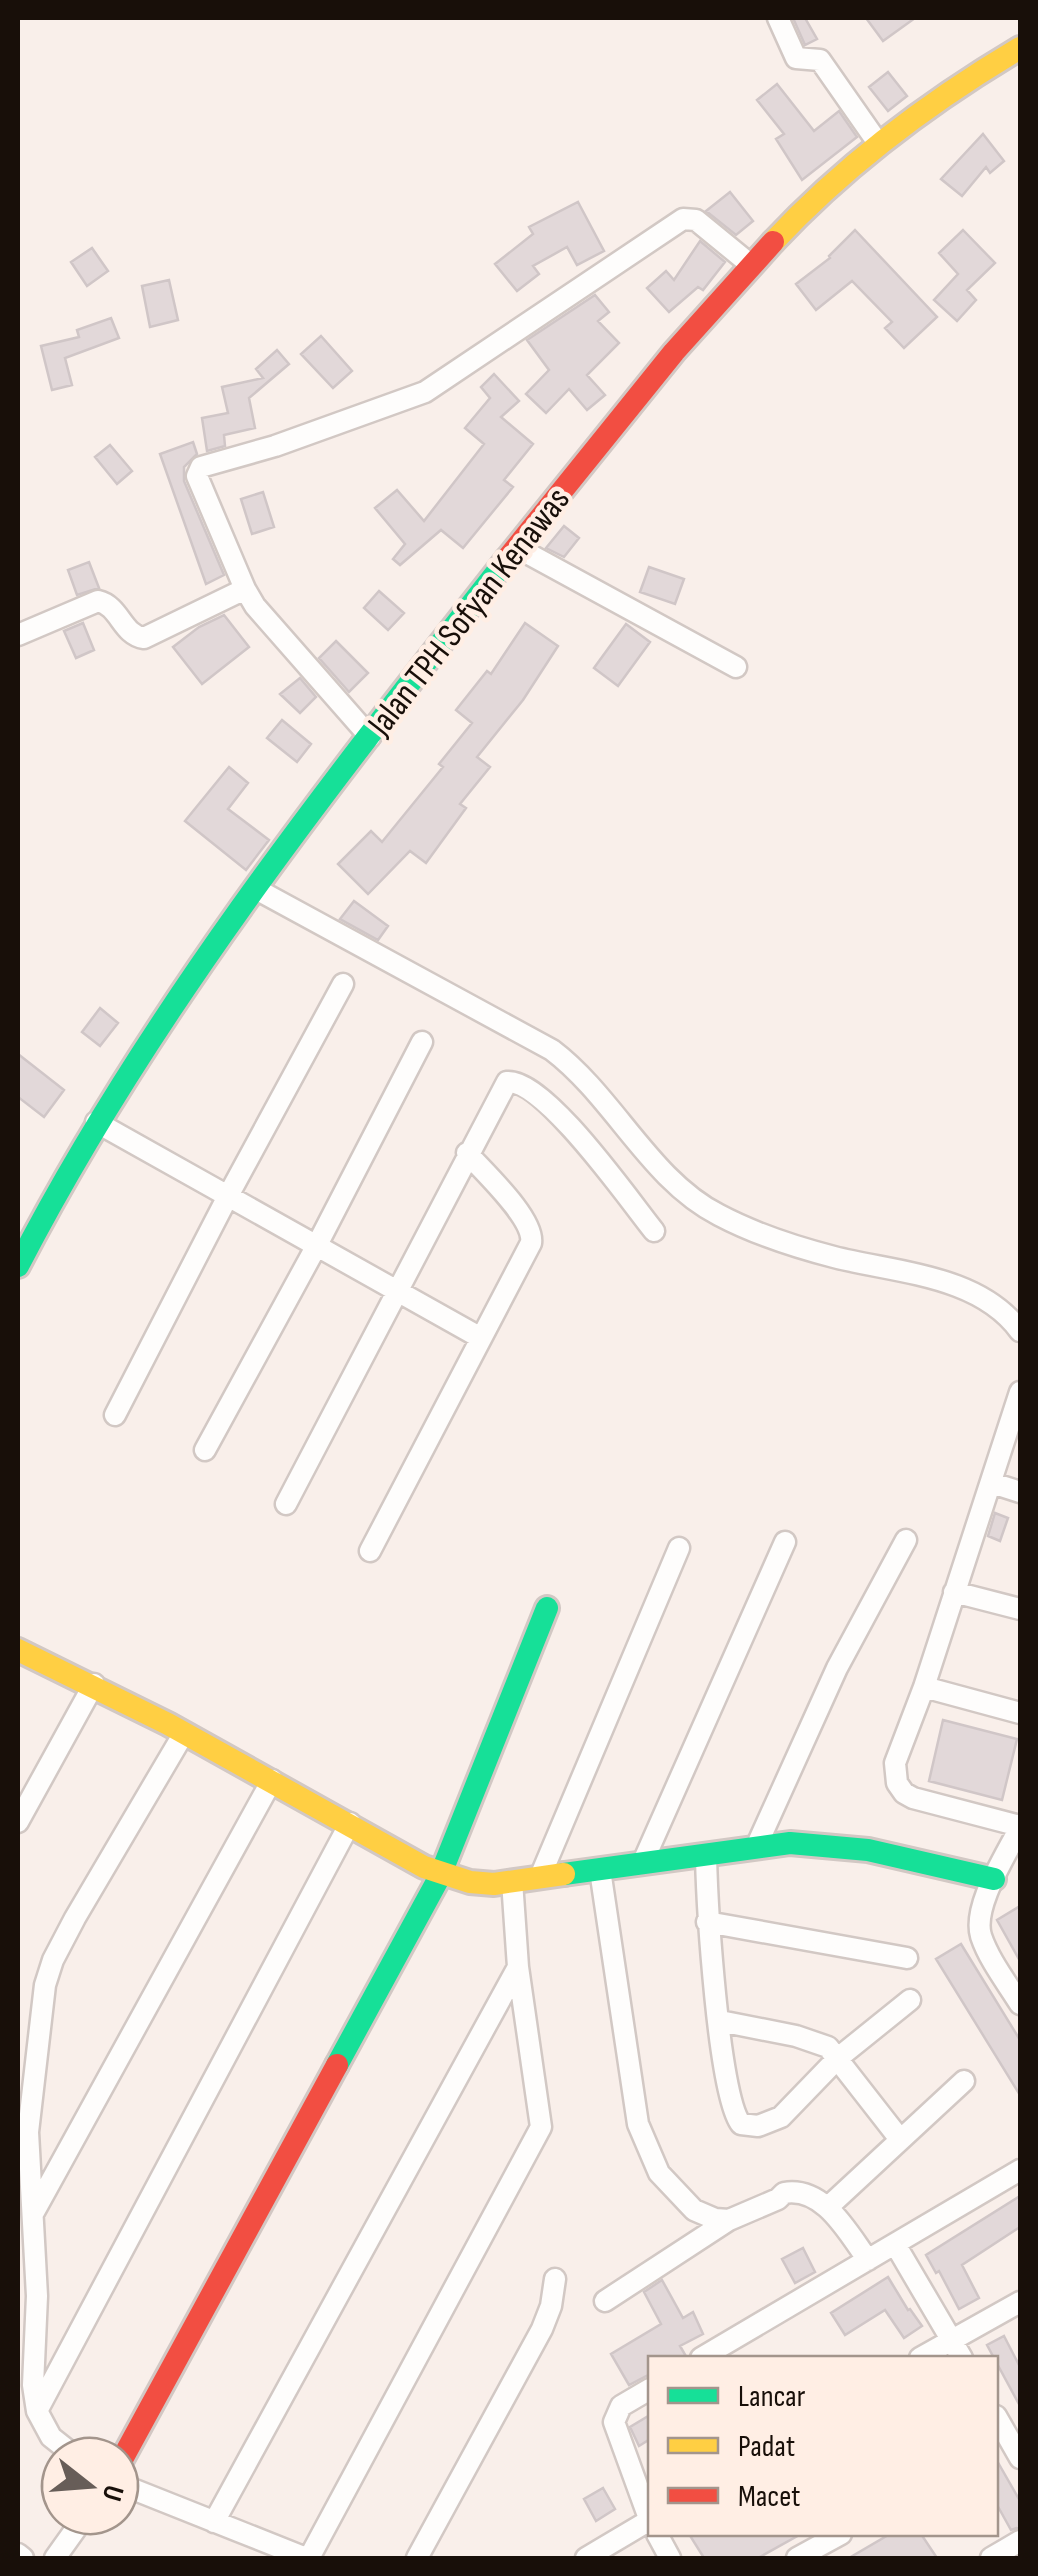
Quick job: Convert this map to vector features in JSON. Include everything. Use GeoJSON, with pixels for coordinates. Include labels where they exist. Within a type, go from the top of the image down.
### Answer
{"type":"FeatureCollection","features":[{"type":"Feature","properties":{"kind":"street"},"geometry":{"type":"LineString","coordinates":[[778,18],[796,58],[820,60],[878,143]]}},
{"type":"Feature","properties":{"kind":"street","name":"Jalan TPH Sofyan Kenawas"},"geometry":{"type":"LineString","coordinates":[[18,1266],[24,1241],[143,1046],[256,889],[516,546],[688,333],[751,265],[878,143],[917,110],[1020,48]]}},
{"type":"Feature","properties":{"kind":"street"},"geometry":{"type":"LineString","coordinates":[[370,738],[255,606],[197,476],[201,467],[276,446],[425,392],[684,219],[696,220],[751,265]]}},
{"type":"Feature","properties":{"kind":"street"},"geometry":{"type":"LineString","coordinates":[[516,546],[736,667]]}},
{"type":"Feature","properties":{"kind":"street"},"geometry":{"type":"LineString","coordinates":[[18,635],[98,601],[112,608],[132,635],[144,638],[245,589]]}},
{"type":"Feature","properties":{"kind":"street"},"geometry":{"type":"LineString","coordinates":[[256,889],[552,1050],[597,1092],[664,1173],[715,1214],[806,1249],[977,1294],[997,1306],[1020,1331]]}},
{"type":"Feature","properties":{"kind":"street"},"geometry":{"type":"LineString","coordinates":[[115,1416],[343,984]]}},
{"type":"Feature","properties":{"kind":"street"},"geometry":{"type":"LineString","coordinates":[[205,1450],[422,1042]]}},
{"type":"Feature","properties":{"kind":"street"},"geometry":{"type":"LineString","coordinates":[[286,1504],[507,1082],[520,1082],[557,1112],[654,1231]]}},
{"type":"Feature","properties":{"kind":"street"},"geometry":{"type":"LineString","coordinates":[[96,1122],[481,1338]]}},
{"type":"Feature","properties":{"kind":"street"},"geometry":{"type":"LineString","coordinates":[[370,1550],[531,1243],[527,1221],[467,1153]]}},
{"type":"Feature","properties":{"kind":"street"},"geometry":{"type":"LineString","coordinates":[[1020,1392],[924,1687],[898,1752],[897,1783],[914,1798],[1020,1826],[982,1908],[979,1928],[987,1950],[1020,2004]]}},
{"type":"Feature","properties":{"kind":"street"},"geometry":{"type":"LineString","coordinates":[[992,1483],[1020,1492]]}},
{"type":"Feature","properties":{"kind":"street"},"geometry":{"type":"LineString","coordinates":[[756,1847],[836,1668],[906,1540]]}},
{"type":"Feature","properties":{"kind":"street"},"geometry":{"type":"LineString","coordinates":[[642,1864],[785,1542]]}},
{"type":"Feature","properties":{"kind":"street"},"geometry":{"type":"LineString","coordinates":[[540,1877],[679,1548]]}},
{"type":"Feature","properties":{"kind":"street"},"geometry":{"type":"LineString","coordinates":[[954,1592],[1020,1610]]}},
{"type":"Feature","properties":{"kind":"street"},"geometry":{"type":"LineString","coordinates":[[134,2436],[440,1876],[547,1608]]}},
{"type":"Feature","properties":{"kind":"street"},"geometry":{"type":"LineString","coordinates":[[18,1650],[94,1684],[440,1876],[469,1884],[756,1847],[824,1843],[994,1879]]}},
{"type":"Feature","properties":{"kind":"street"},"geometry":{"type":"LineString","coordinates":[[18,1822],[94,1684]]}},
{"type":"Feature","properties":{"kind":"street"},"geometry":{"type":"LineString","coordinates":[[924,1687],[1020,1713]]}},
{"type":"Feature","properties":{"kind":"street"},"geometry":{"type":"LineString","coordinates":[[50,2436],[37,2411],[33,2386],[37,2296],[28,2132],[45,1986],[53,1960],[184,1734]]}},
{"type":"Feature","properties":{"kind":"street"},"geometry":{"type":"LineString","coordinates":[[34,2213],[272,1780]]}},
{"type":"Feature","properties":{"kind":"street"},"geometry":{"type":"LineString","coordinates":[[37,2411],[350,1823]]}},
{"type":"Feature","properties":{"kind":"street"},"geometry":{"type":"LineString","coordinates":[[706,1856],[708,1922],[720,2021],[729,2091],[734,2116],[740,2124],[758,2126],[780,2117],[838,2058],[910,2000]]}},
{"type":"Feature","properties":{"kind":"street"},"geometry":{"type":"LineString","coordinates":[[600,1870],[638,2124],[648,2152],[659,2173],[694,2210],[729,2220]]}},
{"type":"Feature","properties":{"kind":"street"},"geometry":{"type":"LineString","coordinates":[[140,2492],[307,2558],[541,2127],[518,1967],[512,1881]]}},
{"type":"Feature","properties":{"kind":"street"},"geometry":{"type":"LineString","coordinates":[[708,1922],[908,1958]]}},
{"type":"Feature","properties":{"kind":"street"},"geometry":{"type":"LineString","coordinates":[[214,2522],[518,1967]]}},
{"type":"Feature","properties":{"kind":"street"},"geometry":{"type":"LineString","coordinates":[[720,2021],[828,2048],[899,2138]]}},
{"type":"Feature","properties":{"kind":"street"},"geometry":{"type":"LineString","coordinates":[[828,2207],[964,2081]]}},
{"type":"Feature","properties":{"kind":"street"},"geometry":{"type":"LineString","coordinates":[[704,2356],[1020,2170]]}},
{"type":"Feature","properties":{"kind":"street"},"geometry":{"type":"LineString","coordinates":[[605,2301],[729,2220],[793,2191],[828,2207],[868,2260]]}},
{"type":"Feature","properties":{"kind":"street"},"geometry":{"type":"LineString","coordinates":[[895,2244],[957,2350]]}},
{"type":"Feature","properties":{"kind":"street"},"geometry":{"type":"LineString","coordinates":[[418,2558],[542,2328],[551,2306],[555,2278]]}},
{"type":"Feature","properties":{"kind":"street"},"geometry":{"type":"LineString","coordinates":[[929,2356],[957,2350],[1020,2302]]}},
{"type":"Feature","properties":{"kind":"street"},"geometry":{"type":"LineString","coordinates":[[648,2389],[622,2406],[614,2422],[648,2515]]}},
{"type":"Feature","properties":{"kind":"street"},"geometry":{"type":"LineString","coordinates":[[1008,2439],[1020,2458]]}},
{"type":"Feature","properties":{"kind":"street"},"geometry":{"type":"LineString","coordinates":[[586,2558],[648,2521]]}},
{"type":"Feature","properties":{"kind":"street"},"geometry":{"type":"LineString","coordinates":[[54,2558],[70,2536]]}},
{"type":"Feature","properties":{"kind":"street"},"geometry":{"type":"LineString","coordinates":[[658,2536],[670,2558]]}},
{"type":"Feature","properties":{"kind":"street"},"geometry":{"type":"LineString","coordinates":[[797,2558],[837,2536]]}},
{"type":"Feature","properties":{"kind":"street"},"geometry":{"type":"LineString","coordinates":[[991,2558],[1020,2541]]}},
{"type":"Feature","properties":{"kind":"building"},"geometry":{"type":"Polygon","coordinates":[[[793,18],[805,18],[817,39],[805,45],[793,18]]]}},
{"type":"Feature","properties":{"kind":"building"},"geometry":{"type":"Polygon","coordinates":[[[866,18],[915,18],[883,41],[866,18]]]}},
{"type":"Feature","properties":{"kind":"building"},"geometry":{"type":"Polygon","coordinates":[[[888,72],[907,96],[888,111],[869,87],[888,72]]]}},
{"type":"Feature","properties":{"kind":"building"},"geometry":{"type":"Polygon","coordinates":[[[777,84],[814,131],[839,111],[857,137],[802,180],[776,139],[784,134],[757,100],[777,84]]]}},
{"type":"Feature","properties":{"kind":"building"},"geometry":{"type":"Polygon","coordinates":[[[983,134],[1004,161],[990,173],[986,167],[962,196],[941,179],[983,134]]]}},
{"type":"Feature","properties":{"kind":"building"},"geometry":{"type":"Polygon","coordinates":[[[730,192],[753,221],[736,235],[706,211],[730,192]]]}},
{"type":"Feature","properties":{"kind":"building"},"geometry":{"type":"Polygon","coordinates":[[[578,202],[604,251],[577,265],[567,247],[533,266],[539,274],[517,291],[495,264],[533,234],[529,227],[578,202]]]}},
{"type":"Feature","properties":{"kind":"building"},"geometry":{"type":"Polygon","coordinates":[[[855,230],[937,317],[904,348],[885,328],[892,322],[852,281],[816,310],[796,284],[830,258],[855,230]]]}},
{"type":"Feature","properties":{"kind":"building"},"geometry":{"type":"Polygon","coordinates":[[[963,230],[995,263],[967,290],[976,300],[957,321],[934,300],[958,274],[939,253],[963,230]]]}},
{"type":"Feature","properties":{"kind":"building"},"geometry":{"type":"Polygon","coordinates":[[[700,241],[725,262],[703,290],[698,287],[669,312],[647,288],[666,271],[674,280],[700,241]]]}},
{"type":"Feature","properties":{"kind":"building"},"geometry":{"type":"Polygon","coordinates":[[[92,248],[108,271],[87,286],[71,262],[92,248]]]}},
{"type":"Feature","properties":{"kind":"building"},"geometry":{"type":"Polygon","coordinates":[[[169,280],[178,320],[150,327],[142,286],[169,280]]]}},
{"type":"Feature","properties":{"kind":"building"},"geometry":{"type":"Polygon","coordinates":[[[595,295],[609,312],[598,321],[619,343],[587,375],[605,395],[587,410],[569,389],[546,413],[526,394],[549,370],[527,340],[595,295]]]}},
{"type":"Feature","properties":{"kind":"building"},"geometry":{"type":"Polygon","coordinates":[[[111,318],[119,338],[65,358],[72,385],[52,390],[41,346],[79,337],[77,330],[111,318]]]}},
{"type":"Feature","properties":{"kind":"building"},"geometry":{"type":"Polygon","coordinates":[[[321,336],[352,371],[333,388],[301,354],[321,336]]]}},
{"type":"Feature","properties":{"kind":"building"},"geometry":{"type":"Polygon","coordinates":[[[277,350],[289,364],[249,398],[255,428],[224,435],[225,446],[207,451],[202,418],[228,413],[222,387],[263,378],[256,369],[277,350]]]}},
{"type":"Feature","properties":{"kind":"building"},"geometry":{"type":"Polygon","coordinates":[[[494,374],[519,401],[501,417],[533,444],[504,480],[513,487],[463,548],[441,530],[400,565],[393,559],[405,544],[375,508],[397,490],[424,521],[484,444],[465,428],[490,398],[481,387],[494,374]]]}},
{"type":"Feature","properties":{"kind":"building"},"geometry":{"type":"Polygon","coordinates":[[[193,442],[197,454],[184,467],[184,481],[224,575],[206,584],[160,454],[193,442]]]}},
{"type":"Feature","properties":{"kind":"building"},"geometry":{"type":"Polygon","coordinates":[[[110,445],[132,471],[117,484],[95,457],[110,445]]]}},
{"type":"Feature","properties":{"kind":"building"},"geometry":{"type":"Polygon","coordinates":[[[263,492],[274,527],[252,534],[241,499],[263,492]]]}},
{"type":"Feature","properties":{"kind":"building"},"geometry":{"type":"Polygon","coordinates":[[[564,526],[579,538],[564,557],[546,548],[564,526]]]}},
{"type":"Feature","properties":{"kind":"building"},"geometry":{"type":"Polygon","coordinates":[[[89,562],[99,588],[77,595],[68,570],[89,562]]]}},
{"type":"Feature","properties":{"kind":"building"},"geometry":{"type":"Polygon","coordinates":[[[649,567],[684,579],[675,604],[640,592],[649,567]]]}},
{"type":"Feature","properties":{"kind":"building"},"geometry":{"type":"Polygon","coordinates":[[[379,591],[404,613],[388,630],[364,608],[379,591]]]}},
{"type":"Feature","properties":{"kind":"building"},"geometry":{"type":"Polygon","coordinates":[[[224,615],[249,647],[202,684],[173,647],[199,627],[224,615]]]}},
{"type":"Feature","properties":{"kind":"building"},"geometry":{"type":"Polygon","coordinates":[[[83,623],[94,650],[76,658],[64,631],[83,623]]]}},
{"type":"Feature","properties":{"kind":"building"},"geometry":{"type":"Polygon","coordinates":[[[525,623],[558,646],[523,700],[477,757],[490,767],[460,804],[466,808],[426,863],[410,851],[368,894],[338,864],[371,831],[382,842],[443,767],[439,764],[472,723],[456,710],[487,671],[491,674],[525,623]]]}},
{"type":"Feature","properties":{"kind":"building"},"geometry":{"type":"Polygon","coordinates":[[[626,624],[650,642],[618,686],[594,668],[626,624]]]}},
{"type":"Feature","properties":{"kind":"building"},"geometry":{"type":"Polygon","coordinates":[[[336,641],[368,673],[349,692],[319,658],[336,641]]]}},
{"type":"Feature","properties":{"kind":"building"},"geometry":{"type":"Polygon","coordinates":[[[300,678],[316,697],[300,713],[280,694],[300,678]]]}},
{"type":"Feature","properties":{"kind":"building"},"geometry":{"type":"Polygon","coordinates":[[[282,720],[311,744],[297,762],[267,738],[282,720]]]}},
{"type":"Feature","properties":{"kind":"building"},"geometry":{"type":"Polygon","coordinates":[[[229,767],[248,783],[228,809],[269,840],[246,870],[185,821],[229,767]]]}},
{"type":"Feature","properties":{"kind":"building"},"geometry":{"type":"Polygon","coordinates":[[[354,901],[388,926],[378,940],[340,919],[354,901]]]}},
{"type":"Feature","properties":{"kind":"building"},"geometry":{"type":"Polygon","coordinates":[[[100,1008],[118,1023],[100,1046],[82,1032],[100,1008]]]}},
{"type":"Feature","properties":{"kind":"building"},"geometry":{"type":"Polygon","coordinates":[[[18,1054],[64,1090],[44,1117],[18,1097],[18,1054]]]}},
{"type":"Feature","properties":{"kind":"building"},"geometry":{"type":"Polygon","coordinates":[[[995,1513],[1008,1518],[1000,1541],[988,1536],[995,1513]]]}},
{"type":"Feature","properties":{"kind":"building"},"geometry":{"type":"Polygon","coordinates":[[[943,1720],[1017,1739],[1002,1800],[929,1781],[943,1720]]]}},
{"type":"Feature","properties":{"kind":"building"},"geometry":{"type":"Polygon","coordinates":[[[1020,1906],[1020,1961],[997,1920],[1020,1906]]]}},
{"type":"Feature","properties":{"kind":"building"},"geometry":{"type":"Polygon","coordinates":[[[961,1944],[1020,2040],[1020,2095],[936,1959],[961,1944]]]}},
{"type":"Feature","properties":{"kind":"building"},"geometry":{"type":"Polygon","coordinates":[[[1020,2196],[1020,2227],[962,2265],[979,2298],[959,2309],[926,2255],[1020,2196]]]}},
{"type":"Feature","properties":{"kind":"building"},"geometry":{"type":"Polygon","coordinates":[[[803,2248],[815,2272],[795,2283],[782,2259],[803,2248]]]}},
{"type":"Feature","properties":{"kind":"building"},"geometry":{"type":"Polygon","coordinates":[[[888,2277],[922,2326],[904,2338],[885,2310],[845,2335],[831,2313],[888,2277]]]}},
{"type":"Feature","properties":{"kind":"building"},"geometry":{"type":"Polygon","coordinates":[[[662,2280],[683,2318],[693,2312],[703,2334],[680,2346],[686,2356],[648,2356],[648,2375],[629,2385],[611,2354],[661,2324],[644,2292],[662,2280]]]}},
{"type":"Feature","properties":{"kind":"building"},"geometry":{"type":"Polygon","coordinates":[[[1004,2336],[1020,2367],[1020,2406],[998,2365],[998,2356],[993,2356],[987,2345],[1004,2336]]]}},
{"type":"Feature","properties":{"kind":"building"},"geometry":{"type":"Polygon","coordinates":[[[648,2416],[648,2440],[639,2446],[630,2427],[648,2416]]]}},
{"type":"Feature","properties":{"kind":"building"},"geometry":{"type":"Polygon","coordinates":[[[998,2462],[1020,2501],[1020,2527],[1011,2530],[998,2507],[998,2462]]]}},
{"type":"Feature","properties":{"kind":"building"},"geometry":{"type":"Polygon","coordinates":[[[603,2488],[615,2509],[596,2521],[584,2499],[603,2488]]]}},
{"type":"Feature","properties":{"kind":"building"},"geometry":{"type":"Polygon","coordinates":[[[690,2536],[797,2536],[758,2558],[704,2558],[690,2536]]]}},
{"type":"Feature","properties":{"kind":"building"},"geometry":{"type":"Polygon","coordinates":[[[887,2536],[922,2536],[937,2558],[849,2558],[887,2536]]]}},
{"type":"Feature","properties":{"kind":"traffic: fast"},"geometry":{"type":"LineString","coordinates":[[18,1266],[125,1080],[184,990],[309,814],[507,559]]}},
{"type":"Feature","properties":{"kind":"traffic: fast"},"geometry":{"type":"LineString","coordinates":[[337,2065],[440,1876],[547,1608]]}},
{"type":"Feature","properties":{"kind":"traffic: fast"},"geometry":{"type":"LineString","coordinates":[[564,1874],[790,1843],[868,1850],[994,1879]]}},
{"type":"Feature","properties":{"kind":"traffic: slow"},"geometry":{"type":"LineString","coordinates":[[773,242],[830,186],[890,136],[1020,48]]}},
{"type":"Feature","properties":{"kind":"traffic: slow"},"geometry":{"type":"LineString","coordinates":[[18,1650],[168,1724],[424,1867],[470,1882],[494,1884],[564,1874]]}},
{"type":"Feature","properties":{"kind":"traffic: jam"},"geometry":{"type":"LineString","coordinates":[[507,559],[674,352],[773,242]]}},
{"type":"Feature","properties":{"kind":"traffic: jam"},"geometry":{"type":"LineString","coordinates":[[135,2436],[337,2065]]}}]}
